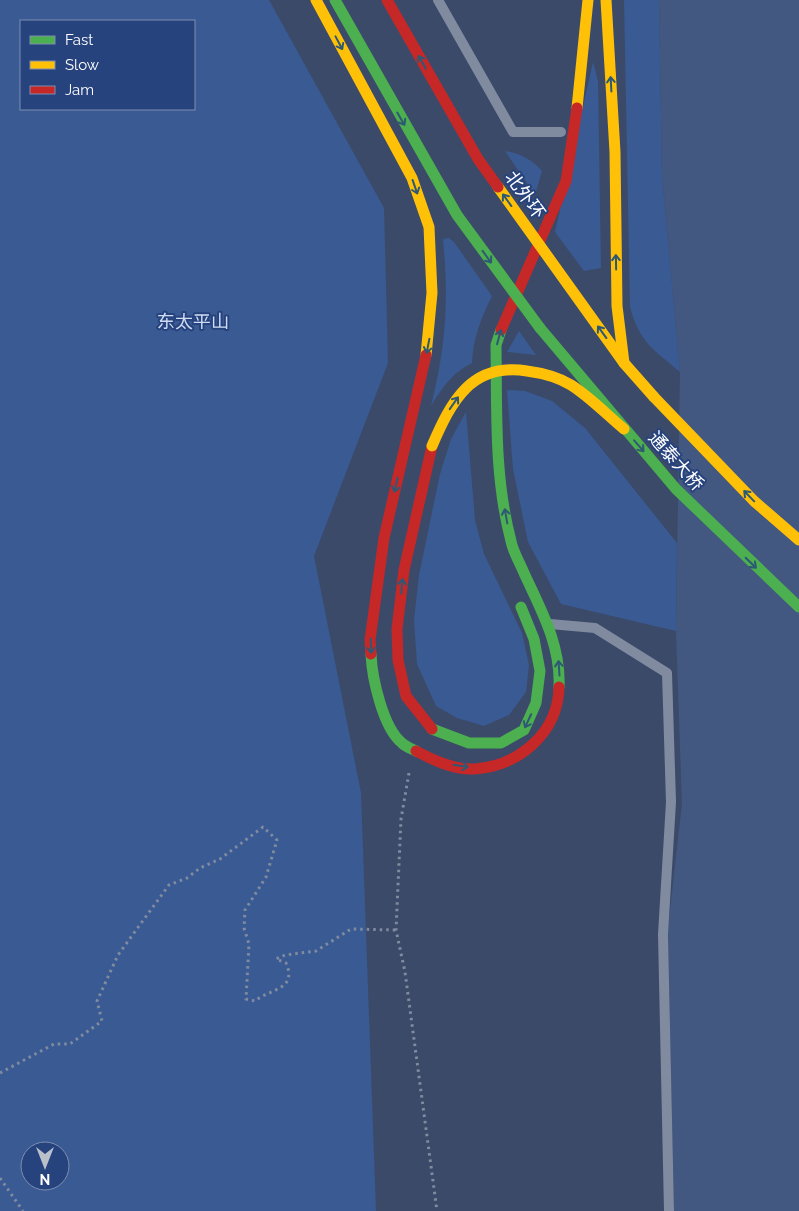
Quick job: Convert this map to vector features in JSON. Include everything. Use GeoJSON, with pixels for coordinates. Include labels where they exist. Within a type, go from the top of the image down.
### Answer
{"type":"FeatureCollection","features":[{"type":"Feature","properties":{"kind":"main road"},"geometry":{"type":"LineString","coordinates":[[316,0],[412,178],[429,227],[432,293],[429,342],[384,538],[370,640],[372,671],[382,711],[401,743],[436,762],[473,768],[508,762],[536,743],[553,720],[559,695],[560,667],[553,637],[511,543],[500,479],[496,345],[508,311],[566,181],[575,133],[588,0]]}},
{"type":"Feature","properties":{"kind":"main road","name":"通泰大桥"},"geometry":{"type":"LineString","coordinates":[[335,0],[456,215],[540,328],[676,489],[799,607]]}},
{"type":"Feature","properties":{"kind":"main road","name":"北外环"},"geometry":{"type":"LineString","coordinates":[[387,0],[478,158],[624,363],[654,397]]}},
{"type":"Feature","properties":{"kind":"main road"},"geometry":{"type":"LineString","coordinates":[[606,0],[614,132],[617,299],[624,363]]}},
{"type":"Feature","properties":{"kind":"main road"},"geometry":{"type":"LineString","coordinates":[[548,193],[556,175],[560,136]]}},
{"type":"Feature","properties":{"kind":"main road"},"geometry":{"type":"LineString","coordinates":[[524,246],[536,220]]}},
{"type":"Feature","properties":{"kind":"main road"},"geometry":{"type":"LineString","coordinates":[[499,300],[512,273]]}},
{"type":"Feature","properties":{"kind":"main road"},"geometry":{"type":"LineString","coordinates":[[481,387],[482,368]]}},
{"type":"Feature","properties":{"kind":"main road"},"geometry":{"type":"LineString","coordinates":[[516,593],[530,628],[540,671],[536,703],[524,730],[501,743],[469,743],[432,729],[406,696],[398,660],[397,629],[404,570],[432,446],[442,420],[469,382],[489,371],[506,368],[531,371],[555,378],[574,387],[624,429]]}},
{"type":"Feature","properties":{"kind":"main road","name":"通泰大桥"},"geometry":{"type":"LineString","coordinates":[[654,397],[754,501],[799,540]]}},
{"type":"Feature","properties":{"kind":"lane"},"geometry":{"type":"LineString","coordinates":[[438,0],[512,132],[560,136]]}},
{"type":"Feature","properties":{"kind":"lane"},"geometry":{"type":"LineString","coordinates":[[530,628],[548,624],[595,628],[667,673],[671,802],[663,934],[669,1211]]}},
{"type":"Feature","properties":{"kind":"path"},"geometry":{"type":"LineString","coordinates":[[416,751],[406,782],[401,819],[396,930],[405,972],[437,1211]]}},
{"type":"Feature","properties":{"kind":"path"},"geometry":{"type":"LineString","coordinates":[[0,1073],[54,1044],[70,1044],[102,1021],[97,1001],[118,955],[169,885],[187,878],[200,868],[220,859],[263,827],[277,840],[266,877],[245,910],[244,928],[249,944],[246,1000],[254,1000],[263,993],[278,990],[287,982],[289,971],[286,963],[276,959],[285,955],[316,951],[351,929],[396,930]]}},
{"type":"Feature","properties":{"kind":"path"},"geometry":{"type":"LineString","coordinates":[[0,1178],[24,1211]]}},
{"type":"Feature","properties":{"kind":"green space","name":"东太平山"},"geometry":{"type":"Polygon","coordinates":[[[0,0],[269,0],[384,208],[388,363],[314,556],[361,793],[376,1211],[0,1211],[0,0]]]}},
{"type":"Feature","properties":{"kind":"green space"},"geometry":{"type":"Polygon","coordinates":[[[624,0],[659,0],[662,174],[680,372],[655,351],[643,337],[630,307],[624,0]]]}},
{"type":"Feature","properties":{"kind":"green space"},"geometry":{"type":"Polygon","coordinates":[[[593,62],[598,81],[601,268],[584,271],[555,232],[593,62]]]}},
{"type":"Feature","properties":{"kind":"green space"},"geometry":{"type":"Polygon","coordinates":[[[505,151],[525,158],[542,171],[535,195],[505,151]]]}},
{"type":"Feature","properties":{"kind":"green space"},"geometry":{"type":"Polygon","coordinates":[[[449,238],[454,242],[492,296],[478,329],[472,363],[448,381],[431,406],[440,363],[445,322],[446,282],[443,239],[449,238]]]}},
{"type":"Feature","properties":{"kind":"green space"},"geometry":{"type":"Polygon","coordinates":[[[519,331],[536,355],[507,352],[519,331]]]}},
{"type":"Feature","properties":{"kind":"green space"},"geometry":{"type":"Polygon","coordinates":[[[507,390],[525,391],[552,401],[585,428],[677,543],[676,631],[561,604],[528,542],[513,469],[507,390]]]}},
{"type":"Feature","properties":{"kind":"green space"},"geometry":{"type":"Polygon","coordinates":[[[466,412],[475,520],[484,554],[522,633],[529,665],[526,692],[509,715],[484,726],[457,718],[436,706],[417,664],[414,620],[419,575],[440,474],[451,439],[466,412]]]}},
{"type":"Feature","properties":{"kind":"shaded area"},"geometry":{"type":"Polygon","coordinates":[[[659,0],[799,0],[799,1211],[674,1211],[668,928],[682,804],[676,631],[680,373],[662,174],[659,0]]]}},
{"type":"Feature","properties":{"kind":"traffic: fast"},"geometry":{"type":"LineString","coordinates":[[335,0],[457,215],[540,328]]}},
{"type":"Feature","properties":{"kind":"traffic: fast"},"geometry":{"type":"LineString","coordinates":[[540,328],[676,489],[799,607]]}},
{"type":"Feature","properties":{"kind":"traffic: fast"},"geometry":{"type":"LineString","coordinates":[[501,330],[496,345],[497,419],[502,493],[513,549],[549,628],[557,657],[559,687]]}},
{"type":"Feature","properties":{"kind":"traffic: fast"},"geometry":{"type":"LineString","coordinates":[[432,729],[469,743],[501,743],[524,730],[536,703],[540,671],[534,639],[521,607]]}},
{"type":"Feature","properties":{"kind":"traffic: fast"},"geometry":{"type":"LineString","coordinates":[[371,654],[376,689],[389,726],[402,743],[416,751]]}},
{"type":"Feature","properties":{"kind":"traffic: slow"},"geometry":{"type":"LineString","coordinates":[[316,0],[412,178],[429,227],[432,293],[426,355]]}},
{"type":"Feature","properties":{"kind":"traffic: slow"},"geometry":{"type":"LineString","coordinates":[[577,108],[588,0]]}},
{"type":"Feature","properties":{"kind":"traffic: slow"},"geometry":{"type":"LineString","coordinates":[[606,0],[615,152],[617,306],[624,363]]}},
{"type":"Feature","properties":{"kind":"traffic: slow"},"geometry":{"type":"LineString","coordinates":[[498,187],[624,363],[654,397]]}},
{"type":"Feature","properties":{"kind":"traffic: slow"},"geometry":{"type":"LineString","coordinates":[[432,446],[447,414],[466,389],[477,379],[491,373],[508,370],[538,373],[566,382],[585,395],[624,429]]}},
{"type":"Feature","properties":{"kind":"traffic: slow"},"geometry":{"type":"LineString","coordinates":[[654,397],[754,501],[799,540]]}},
{"type":"Feature","properties":{"kind":"traffic: jam"},"geometry":{"type":"LineString","coordinates":[[387,0],[478,159],[498,187]]}},
{"type":"Feature","properties":{"kind":"traffic: jam"},"geometry":{"type":"LineString","coordinates":[[501,330],[566,181],[577,108]]}},
{"type":"Feature","properties":{"kind":"traffic: jam"},"geometry":{"type":"LineString","coordinates":[[371,654],[370,640],[384,538],[426,355]]}},
{"type":"Feature","properties":{"kind":"traffic: jam"},"geometry":{"type":"LineString","coordinates":[[432,446],[404,570],[397,629],[398,660],[406,696],[432,729]]}},
{"type":"Feature","properties":{"kind":"traffic: jam"},"geometry":{"type":"LineString","coordinates":[[416,751],[444,764],[466,769],[491,767],[506,761],[520,754],[544,732],[552,719],[557,704],[559,687]]}}]}
